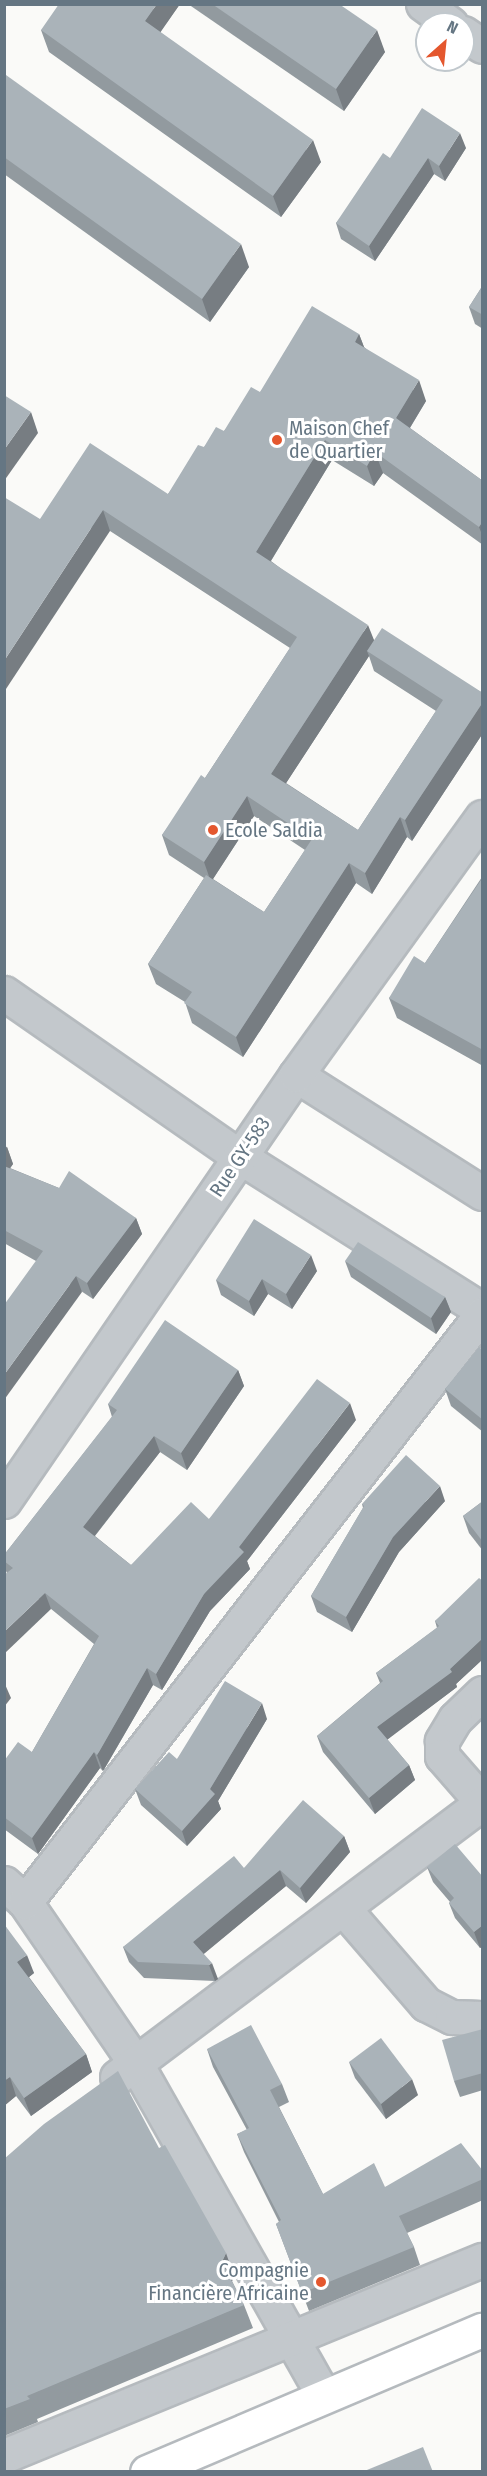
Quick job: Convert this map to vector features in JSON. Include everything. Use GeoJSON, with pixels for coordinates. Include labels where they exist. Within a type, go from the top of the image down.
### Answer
{"type":"FeatureCollection","features":[{"type":"Feature","properties":{"kind":"main road"},"geometry":{"type":"LineString","coordinates":[[147,2472],[483,2330]]}},
{"type":"Feature","properties":{"kind":"street","name":"Rue GY-583"},"geometry":{"type":"LineString","coordinates":[[4,1501],[296,1075],[471,857],[483,817]]}},
{"type":"Feature","properties":{"kind":"street"},"geometry":{"type":"LineString","coordinates":[[8,1002],[240,1157],[483,1312],[15,1893],[136,2064],[323,2396]]}},
{"type":"Feature","properties":{"kind":"street"},"geometry":{"type":"LineString","coordinates":[[296,1075],[483,1193]]}},
{"type":"Feature","properties":{"kind":"street"},"geometry":{"type":"LineString","coordinates":[[89,2098],[483,1802],[442,1756],[442,1741],[455,1719],[483,1693]]}},
{"type":"Feature","properties":{"kind":"street"},"geometry":{"type":"LineString","coordinates":[[343,1908],[426,2004],[452,2017],[483,2018]]}},
{"type":"Feature","properties":{"kind":"street"},"geometry":{"type":"LineString","coordinates":[[4,2456],[483,2260]]}},
{"type":"Feature","properties":{"kind":"building"},"geometry":{"type":"Polygon","coordinates":[[[59,4],[157,4],[145,21],[313,140],[273,196],[41,30],[59,4]]]}},
{"type":"Feature","properties":{"kind":"building"},"geometry":{"type":"Polygon","coordinates":[[[212,4],[339,4],[377,30],[336,89],[212,4]]]}},
{"type":"Feature","properties":{"kind":"building"},"geometry":{"type":"Polygon","coordinates":[[[6,75],[241,244],[202,299],[4,157],[4,78],[6,75]]]}},
{"type":"Feature","properties":{"kind":"building"},"geometry":{"type":"Polygon","coordinates":[[[422,108],[460,133],[439,166],[428,158],[369,246],[336,223],[383,153],[390,158],[422,108]]]}},
{"type":"Feature","properties":{"kind":"building"},"geometry":{"type":"Polygon","coordinates":[[[483,285],[483,315],[469,307],[483,285]]]}},
{"type":"Feature","properties":{"kind":"building"},"geometry":{"type":"Polygon","coordinates":[[[312,306],[359,334],[355,342],[419,380],[396,418],[483,481],[483,521],[479,527],[375,452],[367,466],[325,440],[256,552],[368,625],[271,774],[358,830],[443,700],[367,651],[382,628],[483,693],[483,702],[405,820],[400,817],[365,873],[349,863],[236,1037],[184,1003],[192,992],[148,964],[206,875],[264,912],[312,839],[247,796],[204,862],[162,835],[201,775],[205,778],[297,637],[103,510],[4,661],[4,497],[40,519],[90,443],[168,494],[198,445],[204,447],[216,427],[224,431],[251,387],[260,392],[312,306]]]}},
{"type":"Feature","properties":{"kind":"building"},"geometry":{"type":"Polygon","coordinates":[[[4,395],[31,412],[4,450],[4,395]]]}},
{"type":"Feature","properties":{"kind":"building"},"geometry":{"type":"Polygon","coordinates":[[[483,877],[483,1050],[389,998],[414,956],[425,963],[483,877]]]}},
{"type":"Feature","properties":{"kind":"building"},"geometry":{"type":"Polygon","coordinates":[[[4,1166],[59,1188],[69,1171],[136,1218],[87,1283],[76,1276],[4,1375],[4,1305],[43,1251],[4,1230],[4,1166]]]}},
{"type":"Feature","properties":{"kind":"building"},"geometry":{"type":"Polygon","coordinates":[[[254,1219],[311,1255],[286,1294],[262,1279],[249,1301],[216,1280],[254,1219]]]}},
{"type":"Feature","properties":{"kind":"building"},"geometry":{"type":"Polygon","coordinates":[[[358,1242],[445,1297],[431,1318],[345,1261],[358,1242]]]}},
{"type":"Feature","properties":{"kind":"building"},"geometry":{"type":"Polygon","coordinates":[[[165,1320],[238,1370],[181,1453],[154,1436],[83,1527],[131,1565],[191,1502],[209,1519],[317,1379],[350,1403],[239,1547],[244,1552],[204,1594],[156,1674],[147,1668],[97,1755],[94,1752],[32,1838],[4,1817],[4,1761],[18,1742],[32,1752],[99,1636],[45,1593],[4,1632],[4,1575],[13,1568],[4,1561],[4,1555],[117,1410],[108,1404],[165,1320]]]}},
{"type":"Feature","properties":{"kind":"building"},"geometry":{"type":"Polygon","coordinates":[[[479,1347],[483,1350],[483,1420],[445,1389],[479,1347]]]}},
{"type":"Feature","properties":{"kind":"building"},"geometry":{"type":"Polygon","coordinates":[[[406,1455],[440,1486],[393,1537],[346,1617],[311,1596],[364,1506],[362,1504],[406,1455]]]}},
{"type":"Feature","properties":{"kind":"building"},"geometry":{"type":"Polygon","coordinates":[[[483,1501],[483,1542],[463,1516],[483,1501]]]}},
{"type":"Feature","properties":{"kind":"building"},"geometry":{"type":"Polygon","coordinates":[[[479,1578],[483,1581],[483,1638],[450,1669],[452,1672],[377,1727],[409,1765],[369,1798],[317,1736],[383,1681],[376,1673],[439,1626],[435,1621],[479,1578]]]}},
{"type":"Feature","properties":{"kind":"building"},"geometry":{"type":"Polygon","coordinates":[[[225,1681],[262,1703],[210,1789],[215,1794],[182,1831],[135,1789],[169,1752],[177,1759],[225,1681]]]}},
{"type":"Feature","properties":{"kind":"building"},"geometry":{"type":"Polygon","coordinates":[[[303,1800],[344,1836],[300,1888],[280,1870],[193,1942],[212,1963],[209,1965],[138,1962],[123,1947],[234,1856],[244,1868],[303,1800]]]}},
{"type":"Feature","properties":{"kind":"building"},"geometry":{"type":"Polygon","coordinates":[[[455,1844],[483,1877],[483,1925],[474,1932],[449,1903],[454,1898],[427,1867],[455,1844]]]}},
{"type":"Feature","properties":{"kind":"building"},"geometry":{"type":"Polygon","coordinates":[[[4,1924],[27,1955],[17,1962],[86,2054],[24,2098],[10,2077],[4,2081],[4,1924]]]}},
{"type":"Feature","properties":{"kind":"building"},"geometry":{"type":"Polygon","coordinates":[[[251,2025],[282,2084],[270,2090],[323,2194],[374,2163],[385,2187],[461,2143],[483,2171],[483,2179],[399,2216],[414,2247],[302,2293],[276,2224],[281,2220],[237,2134],[249,2128],[207,2049],[251,2025]]]}},
{"type":"Feature","properties":{"kind":"building"},"geometry":{"type":"Polygon","coordinates":[[[483,2029],[483,2073],[454,2081],[442,2040],[483,2029]]]}},
{"type":"Feature","properties":{"kind":"building"},"geometry":{"type":"Polygon","coordinates":[[[381,2038],[412,2079],[381,2104],[349,2062],[381,2038]]]}},
{"type":"Feature","properties":{"kind":"building"},"geometry":{"type":"Polygon","coordinates":[[[118,2071],[159,2148],[165,2145],[226,2253],[222,2262],[244,2305],[27,2396],[30,2399],[4,2409],[4,2159],[44,2124],[118,2071]]]}},
{"type":"Feature","properties":{"kind":"building"},"geometry":{"type":"Polygon","coordinates":[[[423,2447],[433,2472],[362,2472],[423,2447]]]}},
{"type":"Feature","properties":{"kind":"place","name":"Maison Chef de Quartier"},"geometry":{"type":"Point","coordinates":[277,440]}},
{"type":"Feature","properties":{"kind":"place","name":"Ecole Saldia"},"geometry":{"type":"Point","coordinates":[213,830]}},
{"type":"Feature","properties":{"kind":"place","name":"Compagnie Financière Africaine"},"geometry":{"type":"Point","coordinates":[321,2282]}}]}
